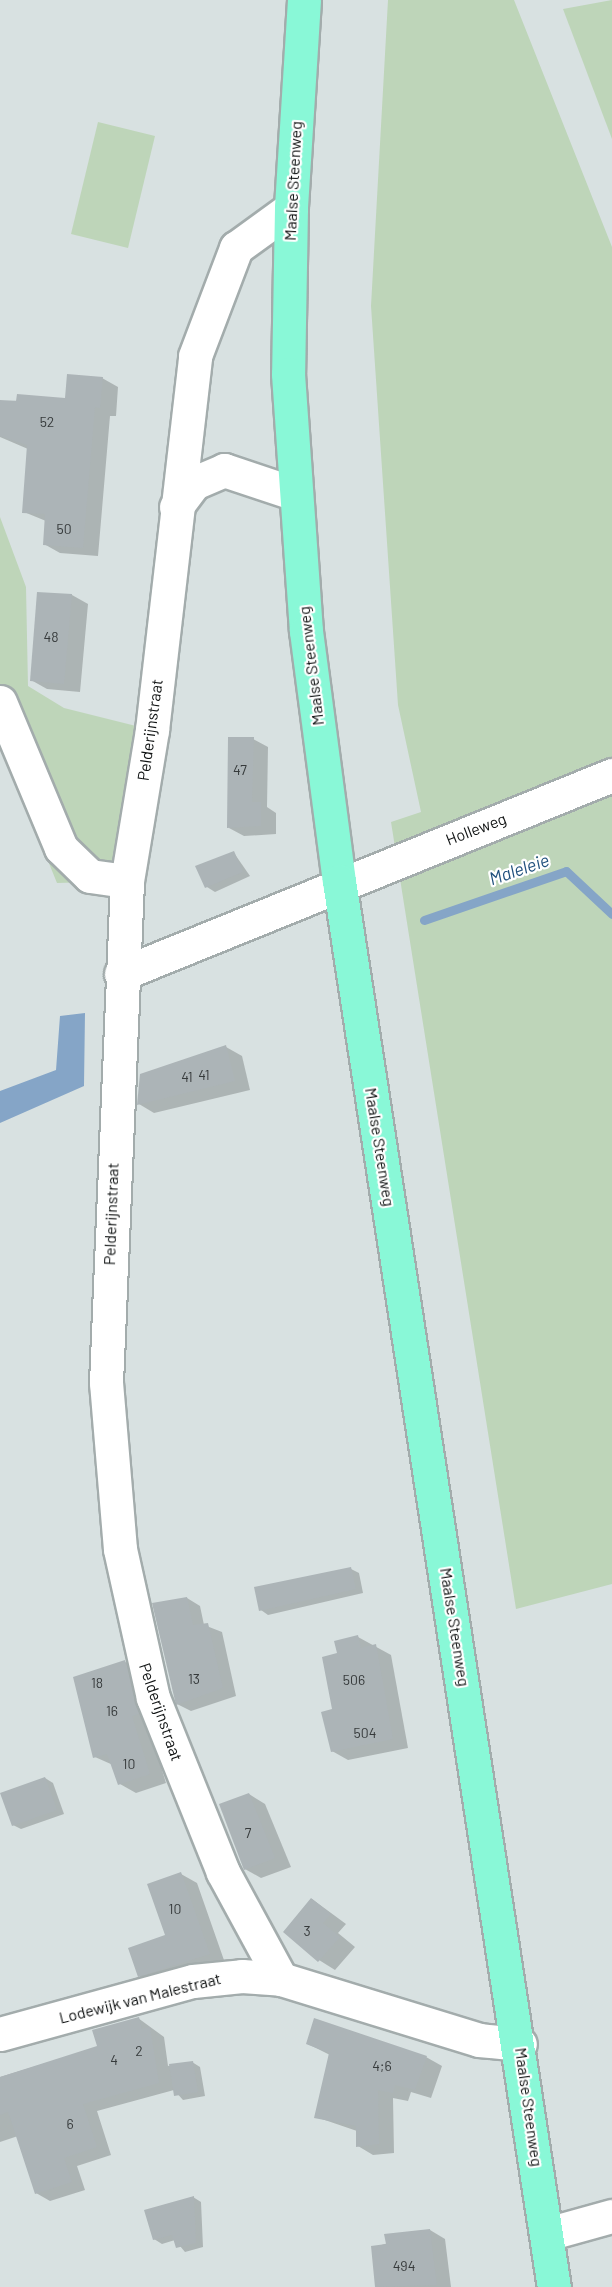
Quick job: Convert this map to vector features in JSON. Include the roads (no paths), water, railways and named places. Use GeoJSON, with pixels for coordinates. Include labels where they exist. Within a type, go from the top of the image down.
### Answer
{"type":"FeatureCollection","features":[{"type":"Feature","properties":{"kind":"main road","name":"Maalse Steenweg"},"geometry":{"type":"LineString","coordinates":[[304,0],[291,208],[293,493],[339,881],[520,2044],[554,2287]]}},
{"type":"Feature","properties":{"kind":"street","name":"Pelderijnstraat"},"geometry":{"type":"LineString","coordinates":[[281,1979],[223,1872],[153,1698],[120,1549],[106,1383],[121,974],[127,881],[152,730],[176,507],[199,345],[236,248],[291,208]]}},
{"type":"Feature","properties":{"kind":"street"},"geometry":{"type":"LineString","coordinates":[[176,507],[194,483],[224,470],[293,493]]}},
{"type":"Feature","properties":{"kind":"street"},"geometry":{"type":"LineString","coordinates":[[0,702],[61,848],[90,876],[127,881]]}},
{"type":"Feature","properties":{"kind":"street","name":"Holleweg"},"geometry":{"type":"LineString","coordinates":[[121,974],[339,881],[612,775]]}},
{"type":"Feature","properties":{"kind":"street","name":"Lodewijk van Malestraat"},"geometry":{"type":"LineString","coordinates":[[0,2034],[202,1979],[281,1979]]}},
{"type":"Feature","properties":{"kind":"street"},"geometry":{"type":"LineString","coordinates":[[281,1979],[448,2032],[520,2044]]}},
{"type":"Feature","properties":{"kind":"street"},"geometry":{"type":"LineString","coordinates":[[547,2234],[612,2216]]}},
{"type":"Feature","properties":{"kind":"water"},"geometry":{"type":"Polygon","coordinates":[[[85,1013],[84,1086],[0,1123],[0,1091],[56,1070],[60,1016],[85,1013]]]}},
{"type":"Feature","properties":{"kind":"waterway","name":"Maleleie"},"geometry":{"type":"LineString","coordinates":[[424,920],[566,871],[612,914]]}}]}
